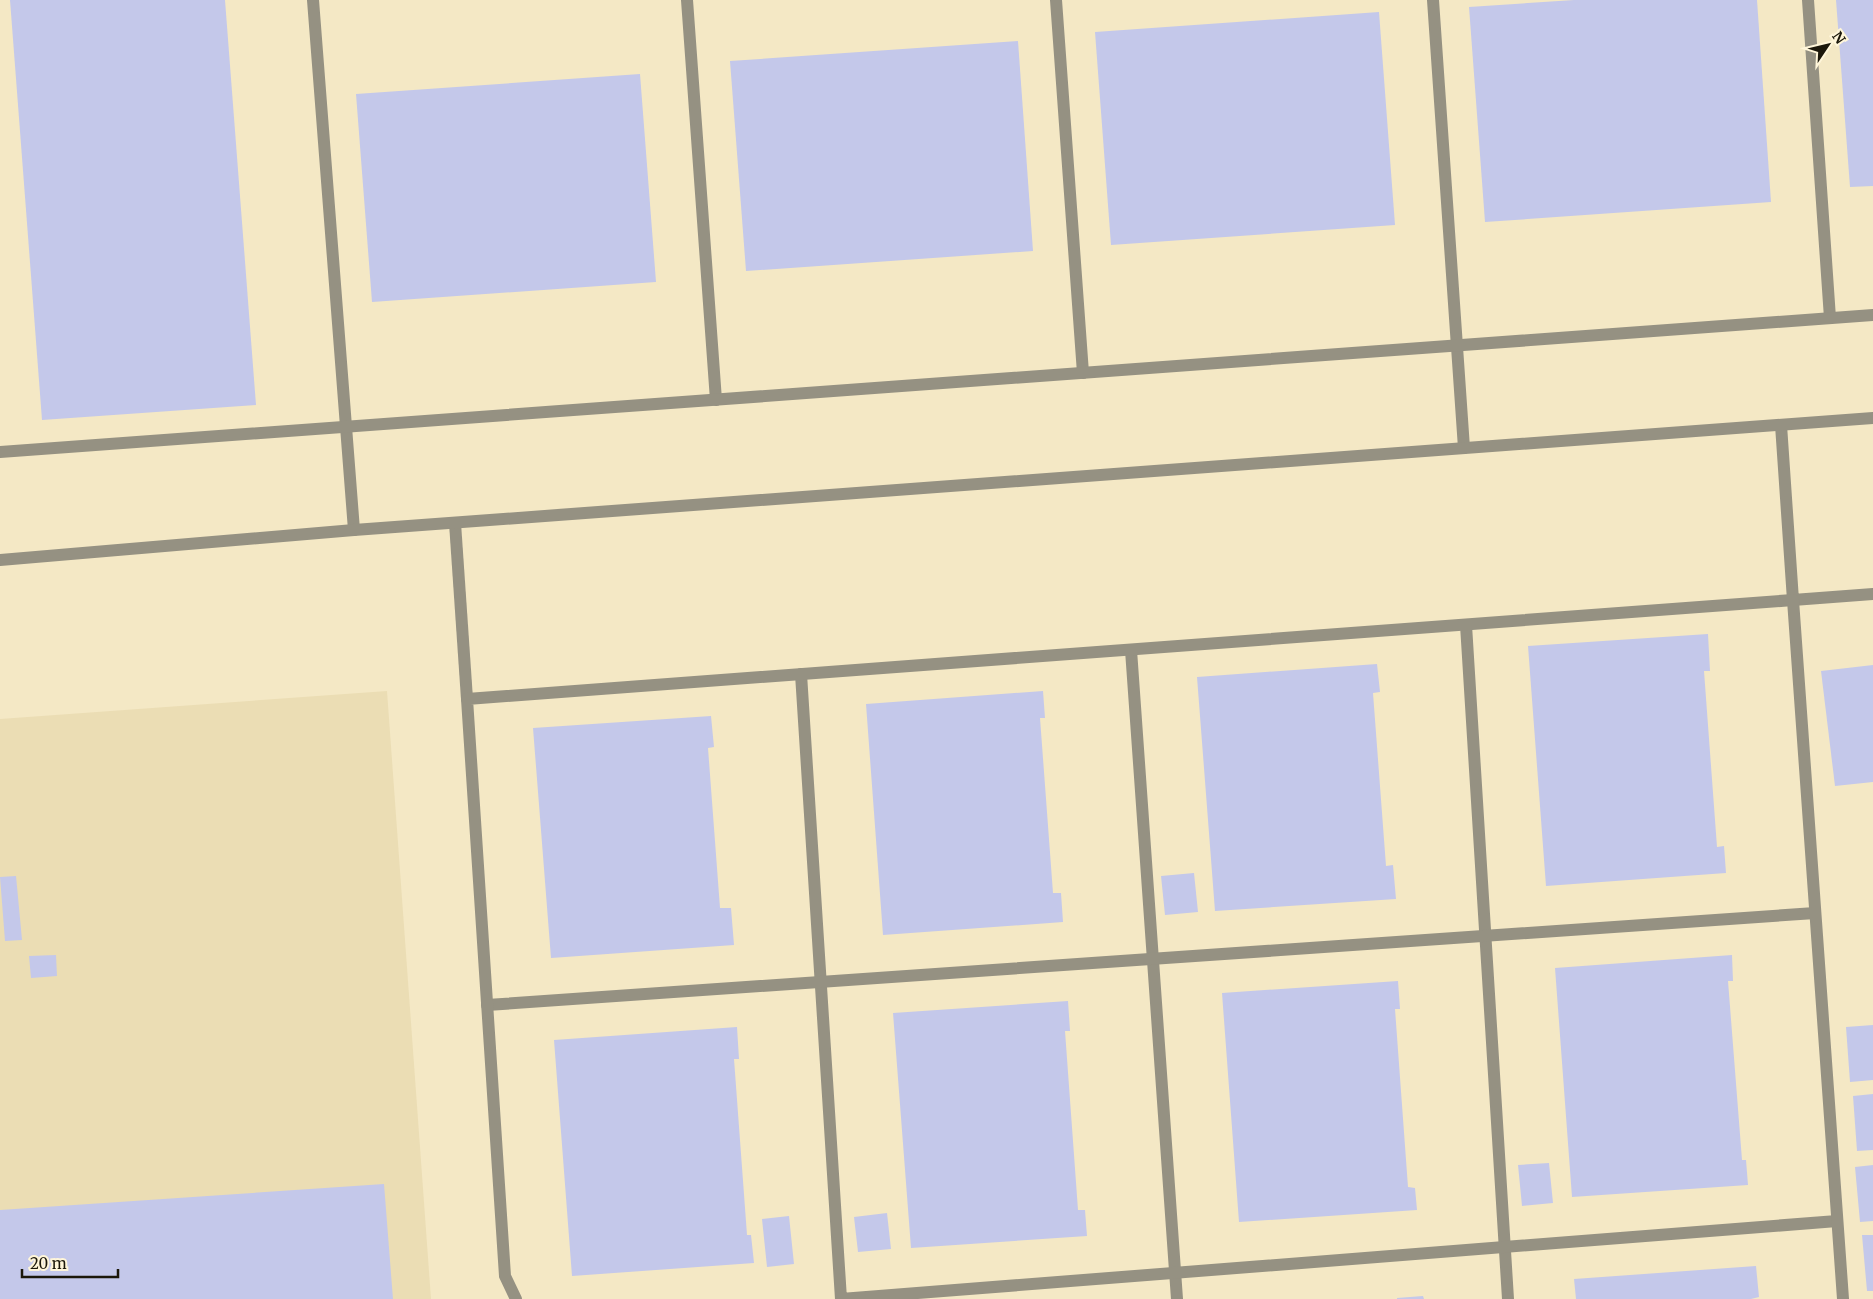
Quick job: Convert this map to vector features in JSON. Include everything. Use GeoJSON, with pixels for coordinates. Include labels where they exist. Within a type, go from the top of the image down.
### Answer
{"type":"FeatureCollection","features":[{"type":"Feature","properties":{"kind":"street"},"geometry":{"type":"LineString","coordinates":[[313,0],[354,530]]}},
{"type":"Feature","properties":{"kind":"street"},"geometry":{"type":"LineString","coordinates":[[687,0],[716,400]]}},
{"type":"Feature","properties":{"kind":"street"},"geometry":{"type":"LineString","coordinates":[[1056,0],[1083,373]]}},
{"type":"Feature","properties":{"kind":"street"},"geometry":{"type":"LineString","coordinates":[[1433,0],[1464,448]]}},
{"type":"Feature","properties":{"kind":"street"},"geometry":{"type":"LineString","coordinates":[[1808,0],[1830,318]]}},
{"type":"Feature","properties":{"kind":"street"},"geometry":{"type":"LineString","coordinates":[[0,452],[1873,315]]}},
{"type":"Feature","properties":{"kind":"street"},"geometry":{"type":"LineString","coordinates":[[0,560],[354,530],[1873,418]]}},
{"type":"Feature","properties":{"kind":"street"},"geometry":{"type":"LineString","coordinates":[[1781,425],[1843,1299]]}},
{"type":"Feature","properties":{"kind":"street"},"geometry":{"type":"LineString","coordinates":[[455,523],[505,1276],[516,1299]]}},
{"type":"Feature","properties":{"kind":"street"},"geometry":{"type":"LineString","coordinates":[[467,699],[1873,594]]}},
{"type":"Feature","properties":{"kind":"street"},"geometry":{"type":"LineString","coordinates":[[1466,625],[1508,1299]]}},
{"type":"Feature","properties":{"kind":"street"},"geometry":{"type":"LineString","coordinates":[[1131,650],[1177,1299]]}},
{"type":"Feature","properties":{"kind":"street"},"geometry":{"type":"LineString","coordinates":[[801,674],[841,1299]]}},
{"type":"Feature","properties":{"kind":"street"},"geometry":{"type":"LineString","coordinates":[[487,1005],[1815,913]]}},
{"type":"Feature","properties":{"kind":"street"},"geometry":{"type":"LineString","coordinates":[[837,1299],[1837,1221]]}},
{"type":"Feature","properties":{"kind":"shaded area"},"geometry":{"type":"Polygon","coordinates":[[[387,691],[431,1299],[0,1299],[0,719],[387,691]]]}},
{"type":"Feature","properties":{"kind":"building"},"geometry":{"type":"Polygon","coordinates":[[[10,0],[225,0],[256,405],[42,420],[10,0]]]}},
{"type":"Feature","properties":{"kind":"building"},"geometry":{"type":"Polygon","coordinates":[[[1574,0],[1757,0],[1771,202],[1485,222],[1469,7],[1574,0]]]}},
{"type":"Feature","properties":{"kind":"building"},"geometry":{"type":"Polygon","coordinates":[[[1836,0],[1873,0],[1873,186],[1850,187],[1836,0]]]}},
{"type":"Feature","properties":{"kind":"building"},"geometry":{"type":"Polygon","coordinates":[[[1379,12],[1395,225],[1111,245],[1095,32],[1379,12]]]}},
{"type":"Feature","properties":{"kind":"building"},"geometry":{"type":"Polygon","coordinates":[[[1018,41],[1033,251],[746,271],[730,61],[1018,41]]]}},
{"type":"Feature","properties":{"kind":"building"},"geometry":{"type":"Polygon","coordinates":[[[640,74],[656,282],[372,302],[356,94],[640,74]]]}},
{"type":"Feature","properties":{"kind":"building"},"geometry":{"type":"Polygon","coordinates":[[[1708,634],[1710,671],[1704,671],[1717,847],[1724,846],[1726,873],[1546,886],[1528,646],[1708,634]]]}},
{"type":"Feature","properties":{"kind":"building"},"geometry":{"type":"Polygon","coordinates":[[[1377,664],[1380,692],[1373,693],[1386,866],[1393,865],[1396,899],[1215,911],[1197,677],[1377,664]]]}},
{"type":"Feature","properties":{"kind":"building"},"geometry":{"type":"Polygon","coordinates":[[[1873,665],[1873,782],[1835,786],[1821,671],[1873,665]]]}},
{"type":"Feature","properties":{"kind":"building"},"geometry":{"type":"Polygon","coordinates":[[[1043,691],[1045,718],[1040,718],[1053,893],[1061,893],[1063,922],[883,935],[866,704],[1043,691]]]}},
{"type":"Feature","properties":{"kind":"building"},"geometry":{"type":"Polygon","coordinates":[[[711,716],[714,747],[708,748],[720,908],[731,908],[734,945],[551,958],[533,728],[711,716]]]}},
{"type":"Feature","properties":{"kind":"building"},"geometry":{"type":"Polygon","coordinates":[[[1194,873],[1198,912],[1165,915],[1161,876],[1194,873]]]}},
{"type":"Feature","properties":{"kind":"building"},"geometry":{"type":"Polygon","coordinates":[[[16,876],[22,940],[5,941],[0,877],[16,876]]]}},
{"type":"Feature","properties":{"kind":"building"},"geometry":{"type":"Polygon","coordinates":[[[56,955],[57,976],[31,978],[29,956],[56,955]]]}},
{"type":"Feature","properties":{"kind":"building"},"geometry":{"type":"Polygon","coordinates":[[[1732,955],[1733,981],[1728,981],[1742,1160],[1746,1160],[1748,1185],[1572,1197],[1555,968],[1732,955]]]}},
{"type":"Feature","properties":{"kind":"building"},"geometry":{"type":"Polygon","coordinates":[[[1398,981],[1400,1009],[1395,1009],[1408,1187],[1415,1188],[1417,1210],[1239,1222],[1222,993],[1398,981]]]}},
{"type":"Feature","properties":{"kind":"building"},"geometry":{"type":"Polygon","coordinates":[[[1068,1001],[1070,1031],[1065,1031],[1078,1210],[1085,1210],[1087,1236],[911,1248],[893,1013],[1068,1001]]]}},
{"type":"Feature","properties":{"kind":"building"},"geometry":{"type":"Polygon","coordinates":[[[1873,1025],[1873,1080],[1850,1082],[1846,1027],[1873,1025]]]}},
{"type":"Feature","properties":{"kind":"building"},"geometry":{"type":"Polygon","coordinates":[[[737,1027],[739,1059],[734,1059],[747,1235],[751,1235],[754,1263],[572,1276],[554,1040],[737,1027]]]}},
{"type":"Feature","properties":{"kind":"building"},"geometry":{"type":"Polygon","coordinates":[[[1873,1094],[1873,1150],[1857,1151],[1853,1096],[1873,1094]]]}},
{"type":"Feature","properties":{"kind":"building"},"geometry":{"type":"Polygon","coordinates":[[[1549,1163],[1553,1203],[1522,1206],[1518,1165],[1549,1163]]]}},
{"type":"Feature","properties":{"kind":"building"},"geometry":{"type":"Polygon","coordinates":[[[1873,1165],[1873,1221],[1860,1222],[1855,1167],[1873,1165]]]}},
{"type":"Feature","properties":{"kind":"building"},"geometry":{"type":"Polygon","coordinates":[[[384,1184],[393,1299],[0,1299],[0,1210],[384,1184]]]}},
{"type":"Feature","properties":{"kind":"building"},"geometry":{"type":"Polygon","coordinates":[[[887,1213],[891,1249],[858,1252],[854,1217],[887,1213]]]}},
{"type":"Feature","properties":{"kind":"building"},"geometry":{"type":"Polygon","coordinates":[[[789,1216],[794,1264],[767,1267],[762,1219],[789,1216]]]}},
{"type":"Feature","properties":{"kind":"building"},"geometry":{"type":"Polygon","coordinates":[[[1862,1235],[1873,1235],[1873,1291],[1867,1291],[1862,1235]]]}},
{"type":"Feature","properties":{"kind":"building"},"geometry":{"type":"Polygon","coordinates":[[[1756,1266],[1759,1297],[1751,1299],[1576,1299],[1574,1279],[1756,1266]]]}},
{"type":"Feature","properties":{"kind":"building"},"geometry":{"type":"Polygon","coordinates":[[[1423,1296],[1424,1299],[1397,1299],[1397,1298],[1423,1296]]]}}]}
